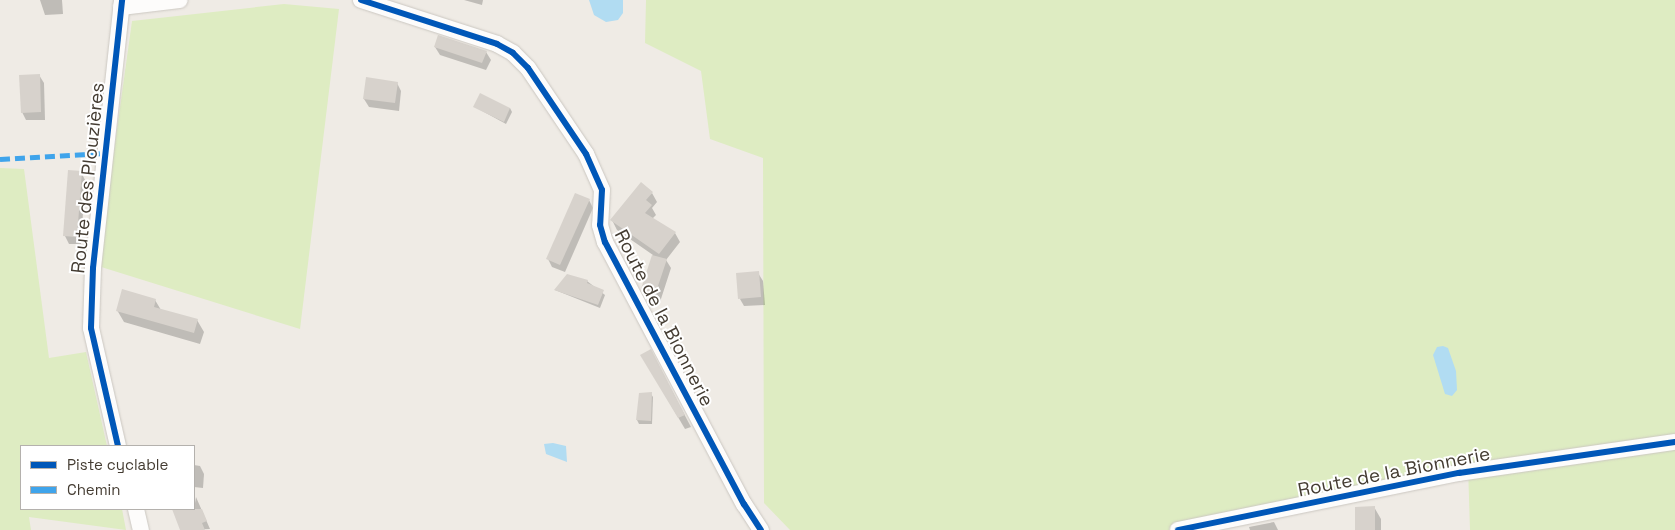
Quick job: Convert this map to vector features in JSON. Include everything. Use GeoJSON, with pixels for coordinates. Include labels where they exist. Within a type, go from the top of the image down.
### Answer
{"type":"FeatureCollection","features":[{"type":"Feature","properties":{"kind":"street"},"geometry":{"type":"LineString","coordinates":[[121,4],[180,0]]}},
{"type":"Feature","properties":{"kind":"street","name":"Route de la Bionnerie"},"geometry":{"type":"LineString","coordinates":[[361,0],[497,44],[513,53],[528,68],[586,154],[602,190],[600,225],[606,242],[744,504],[761,530]]}},
{"type":"Feature","properties":{"kind":"street","name":"Route des Plouzières"},"geometry":{"type":"LineString","coordinates":[[118,445],[91,328],[93,268],[121,4]]}},
{"type":"Feature","properties":{"kind":"street","name":"Route de la Bionnerie"},"geometry":{"type":"LineString","coordinates":[[1178,530],[1459,473],[1675,442]]}},
{"type":"Feature","properties":{"kind":"street"},"geometry":{"type":"LineString","coordinates":[[136,510],[142,530]]}},
{"type":"Feature","properties":{"kind":"green space"},"geometry":{"type":"Polygon","coordinates":[[[646,0],[1675,0],[1675,530],[1470,530],[1468,466],[1170,530],[790,530],[764,503],[763,158],[710,139],[701,71],[645,43],[646,0]]]}},
{"type":"Feature","properties":{"kind":"green space"},"geometry":{"type":"Polygon","coordinates":[[[284,4],[339,9],[300,329],[98,266],[132,21],[284,4]]]}},
{"type":"Feature","properties":{"kind":"green space"},"geometry":{"type":"Polygon","coordinates":[[[0,168],[24,169],[49,358],[86,352],[107,445],[20,445],[20,510],[122,510],[126,530],[29,517],[31,530],[0,530],[0,168]]]}},
{"type":"Feature","properties":{"kind":"water"},"geometry":{"type":"Polygon","coordinates":[[[589,0],[623,0],[623,13],[618,20],[606,22],[594,15],[589,0]]]}},
{"type":"Feature","properties":{"kind":"water"},"geometry":{"type":"Polygon","coordinates":[[[1443,346],[1448,348],[1456,371],[1457,390],[1452,396],[1445,394],[1433,355],[1437,347],[1443,346]]]}},
{"type":"Feature","properties":{"kind":"water"},"geometry":{"type":"Polygon","coordinates":[[[553,443],[566,446],[567,462],[546,454],[544,444],[553,443]]]}},
{"type":"Feature","properties":{"kind":"building"},"geometry":{"type":"Polygon","coordinates":[[[438,35],[487,51],[482,63],[434,47],[438,35]]]}},
{"type":"Feature","properties":{"kind":"building"},"geometry":{"type":"Polygon","coordinates":[[[40,74],[41,112],[21,113],[19,75],[40,74]]]}},
{"type":"Feature","properties":{"kind":"building"},"geometry":{"type":"Polygon","coordinates":[[[366,77],[398,82],[395,103],[363,99],[366,77]]]}},
{"type":"Feature","properties":{"kind":"building"},"geometry":{"type":"Polygon","coordinates":[[[480,93],[510,108],[504,122],[473,107],[480,93]]]}},
{"type":"Feature","properties":{"kind":"building"},"geometry":{"type":"Polygon","coordinates":[[[68,170],[82,171],[77,237],[63,236],[68,170]]]}},
{"type":"Feature","properties":{"kind":"building"},"geometry":{"type":"Polygon","coordinates":[[[641,182],[653,192],[646,200],[652,205],[645,213],[676,232],[659,254],[610,220],[641,182]]]}},
{"type":"Feature","properties":{"kind":"building"},"geometry":{"type":"Polygon","coordinates":[[[575,193],[590,199],[560,265],[546,259],[575,193]]]}},
{"type":"Feature","properties":{"kind":"building"},"geometry":{"type":"Polygon","coordinates":[[[652,255],[667,259],[655,295],[641,289],[652,255]]]}},
{"type":"Feature","properties":{"kind":"building"},"geometry":{"type":"Polygon","coordinates":[[[759,271],[761,297],[738,299],[736,273],[759,271]]]}},
{"type":"Feature","properties":{"kind":"building"},"geometry":{"type":"Polygon","coordinates":[[[567,274],[588,280],[587,283],[604,290],[598,305],[554,290],[567,274]]]}},
{"type":"Feature","properties":{"kind":"building"},"geometry":{"type":"Polygon","coordinates":[[[122,289],[156,299],[154,307],[198,319],[194,333],[116,311],[122,289]]]}},
{"type":"Feature","properties":{"kind":"building"},"geometry":{"type":"Polygon","coordinates":[[[651,349],[685,415],[678,418],[640,355],[651,349]]]}},
{"type":"Feature","properties":{"kind":"building"},"geometry":{"type":"Polygon","coordinates":[[[652,392],[651,421],[636,420],[639,393],[652,392]]]}},
{"type":"Feature","properties":{"kind":"building"},"geometry":{"type":"Polygon","coordinates":[[[1375,506],[1375,530],[1355,530],[1355,507],[1375,506]]]}},
{"type":"Feature","properties":{"kind":"building"},"geometry":{"type":"Polygon","coordinates":[[[202,509],[207,521],[202,523],[205,530],[180,530],[172,510],[202,509]]]}},
{"type":"Feature","properties":{"kind":"marked path"},"geometry":{"type":"LineString","coordinates":[[0,159],[105,153]]}},
{"type":"Feature","properties":{"kind":"cycle path"},"geometry":{"type":"LineString","coordinates":[[118,445],[91,328],[93,268],[122,0]]}},
{"type":"Feature","properties":{"kind":"cycle path"},"geometry":{"type":"LineString","coordinates":[[361,0],[497,44],[513,53],[528,68],[586,154],[602,190],[600,225],[605,242],[744,504],[761,530]]}},
{"type":"Feature","properties":{"kind":"cycle path"},"geometry":{"type":"LineString","coordinates":[[1178,530],[1459,473],[1675,442]]}}]}
